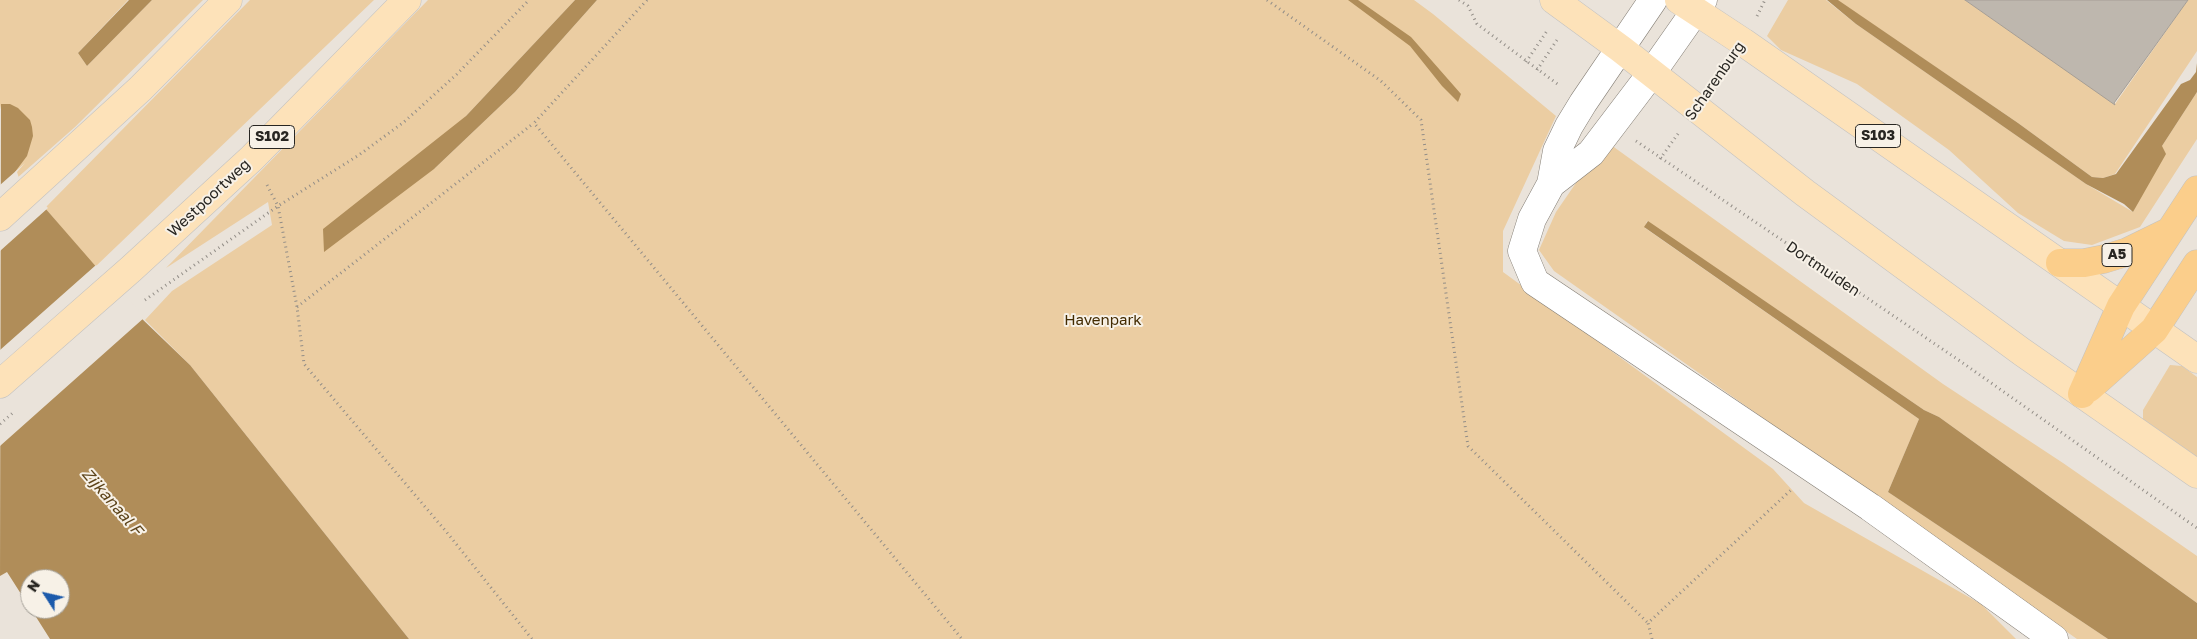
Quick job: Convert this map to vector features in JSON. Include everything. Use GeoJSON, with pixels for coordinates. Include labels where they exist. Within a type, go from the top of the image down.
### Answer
{"type":"FeatureCollection","features":[{"type":"Feature","properties":{"kind":"highway","name":"A5"},"geometry":{"type":"LineString","coordinates":[[2121,306],[2197,190]]}},
{"type":"Feature","properties":{"kind":"highway","name":"A5"},"geometry":{"type":"LineString","coordinates":[[2060,263],[2084,263],[2104,259],[2127,252],[2170,231]]}},
{"type":"Feature","properties":{"kind":"highway"},"geometry":{"type":"LineString","coordinates":[[2082,394],[2154,330],[2197,264]]}},
{"type":"Feature","properties":{"kind":"highway"},"geometry":{"type":"LineString","coordinates":[[2082,394],[2121,306]]}},
{"type":"Feature","properties":{"kind":"main road"},"geometry":{"type":"LineString","coordinates":[[0,217],[140,89],[228,0]]}},
{"type":"Feature","properties":{"kind":"main road","name":"Westpoortweg"},"geometry":{"type":"LineString","coordinates":[[0,384],[131,269],[252,158],[407,0]]}},
{"type":"Feature","properties":{"kind":"main road"},"geometry":{"type":"LineString","coordinates":[[1554,0],[1621,49],[1805,193],[2022,352],[2197,474]]}},
{"type":"Feature","properties":{"kind":"main road","name":"S103"},"geometry":{"type":"LineString","coordinates":[[1692,4],[1743,42],[2197,359]]}},
{"type":"Feature","properties":{"kind":"street"},"geometry":{"type":"LineString","coordinates":[[1653,0],[1583,103],[1557,151],[1551,184],[1532,219],[1522,251],[1536,282],[1814,469],[2054,639]]}},
{"type":"Feature","properties":{"kind":"street"},"geometry":{"type":"LineString","coordinates":[[1551,184],[1591,153],[1614,124],[1651,74],[1692,4]]}},
{"type":"Feature","properties":{"kind":"path"},"geometry":{"type":"LineString","coordinates":[[140,303],[278,206],[359,155],[404,122],[457,74],[528,0]]}},
{"type":"Feature","properties":{"kind":"path"},"geometry":{"type":"LineString","coordinates":[[297,307],[534,123],[647,0]]}},
{"type":"Feature","properties":{"kind":"path"},"geometry":{"type":"LineString","coordinates":[[1267,0],[1380,81],[1421,120],[1468,446],[1648,623],[1652,639]]}},
{"type":"Feature","properties":{"kind":"path"},"geometry":{"type":"LineString","coordinates":[[1459,0],[1468,6],[1477,24],[1583,103]]}},
{"type":"Feature","properties":{"kind":"path","name":"Scharenburg"},"geometry":{"type":"LineString","coordinates":[[1660,160],[1743,42],[1765,0]]}},
{"type":"Feature","properties":{"kind":"path"},"geometry":{"type":"LineString","coordinates":[[534,123],[962,639]]}},
{"type":"Feature","properties":{"kind":"path","name":"Dortmuiden"},"geometry":{"type":"LineString","coordinates":[[1614,124],[1660,160],[1960,361],[2197,528]]}},
{"type":"Feature","properties":{"kind":"path"},"geometry":{"type":"LineString","coordinates":[[252,158],[278,206],[297,307],[304,364],[449,535],[532,639]]}},
{"type":"Feature","properties":{"kind":"path"},"geometry":{"type":"LineString","coordinates":[[1648,623],[1814,469]]}},
{"type":"Feature","properties":{"kind":"green space"},"geometry":{"type":"Polygon","coordinates":[[[0,0],[128,0],[78,53],[87,66],[152,0],[203,0],[75,127],[16,179],[0,105],[0,0]]]}},
{"type":"Feature","properties":{"kind":"green space"},"geometry":{"type":"Polygon","coordinates":[[[250,0],[374,0],[95,267],[45,208],[250,0]]]}},
{"type":"Feature","properties":{"kind":"green space","name":"Havenpark"},"geometry":{"type":"Polygon","coordinates":[[[428,0],[575,0],[466,116],[434,169],[515,92],[597,0],[1414,0],[1556,116],[1503,231],[1503,272],[1773,469],[1804,503],[1981,604],[2016,639],[409,639],[190,365],[145,320],[172,291],[272,225],[268,202],[166,268],[428,0]]]}},
{"type":"Feature","properties":{"kind":"green space"},"geometry":{"type":"Polygon","coordinates":[[[1788,0],[1826,0],[1856,24],[2086,184],[2133,212],[2162,146],[2197,92],[2197,139],[2140,227],[2092,245],[2064,241],[2018,213],[1949,150],[1857,84],[1781,50],[1767,36],[1788,0]]]}},
{"type":"Feature","properties":{"kind":"green space"},"geometry":{"type":"Polygon","coordinates":[[[1837,0],[1965,0],[2115,104],[2188,0],[2197,0],[2197,51],[2115,174],[2103,178],[2092,177],[2018,123],[1837,0]]]}},
{"type":"Feature","properties":{"kind":"green space"},"geometry":{"type":"Polygon","coordinates":[[[1611,145],[1943,384],[2063,463],[2197,556],[2197,603],[1939,417],[1924,410],[1647,221],[1645,228],[1919,419],[1888,492],[2108,639],[2077,639],[1554,271],[1539,250],[1556,212],[1578,180],[1611,145]]]}},
{"type":"Feature","properties":{"kind":"green space"},"geometry":{"type":"Polygon","coordinates":[[[2170,365],[2182,366],[2197,377],[2197,461],[2143,423],[2143,410],[2170,365]]]}},
{"type":"Feature","properties":{"kind":"water"},"geometry":{"type":"Polygon","coordinates":[[[129,0],[152,0],[87,66],[78,53],[129,0]]]}},
{"type":"Feature","properties":{"kind":"water"},"geometry":{"type":"Polygon","coordinates":[[[575,0],[597,0],[515,92],[434,169],[324,252],[323,229],[466,116],[575,0]]]}},
{"type":"Feature","properties":{"kind":"water"},"geometry":{"type":"Polygon","coordinates":[[[1348,0],[1358,0],[1411,37],[1461,94],[1458,102],[1442,86],[1410,46],[1348,0]]]}},
{"type":"Feature","properties":{"kind":"water"},"geometry":{"type":"Polygon","coordinates":[[[1827,0],[1838,0],[2018,123],[2092,177],[2103,178],[2116,174],[2181,84],[2190,80],[2196,72],[2197,63],[2197,92],[2162,146],[2166,154],[2133,212],[2124,204],[2086,184],[1856,24],[1827,0]]]}},
{"type":"Feature","properties":{"kind":"water","name":"Zijkanaal F"},"geometry":{"type":"Polygon","coordinates":[[[1,104],[10,104],[18,108],[30,120],[33,136],[27,156],[15,172],[16,179],[45,208],[139,316],[190,365],[409,639],[50,639],[37,619],[70,619],[70,569],[20,569],[20,592],[7,572],[0,576],[1,104]]]}},
{"type":"Feature","properties":{"kind":"water"},"geometry":{"type":"Polygon","coordinates":[[[1648,221],[1924,410],[1939,417],[2197,603],[2197,639],[2108,639],[1888,492],[1919,419],[1644,227],[1648,221]]]}},
{"type":"Feature","properties":{"kind":"pier"},"geometry":{"type":"Polygon","coordinates":[[[25,163],[17,172],[19,178],[48,208],[0,251],[0,185],[25,163]]]}},
{"type":"Feature","properties":{"kind":"pier"},"geometry":{"type":"Polygon","coordinates":[[[96,265],[145,317],[0,446],[0,350],[96,265]]]}},
{"type":"Feature","properties":{"kind":"building"},"geometry":{"type":"Polygon","coordinates":[[[1965,0],[2188,0],[2114,103],[2115,105],[1965,0]]]}}]}
